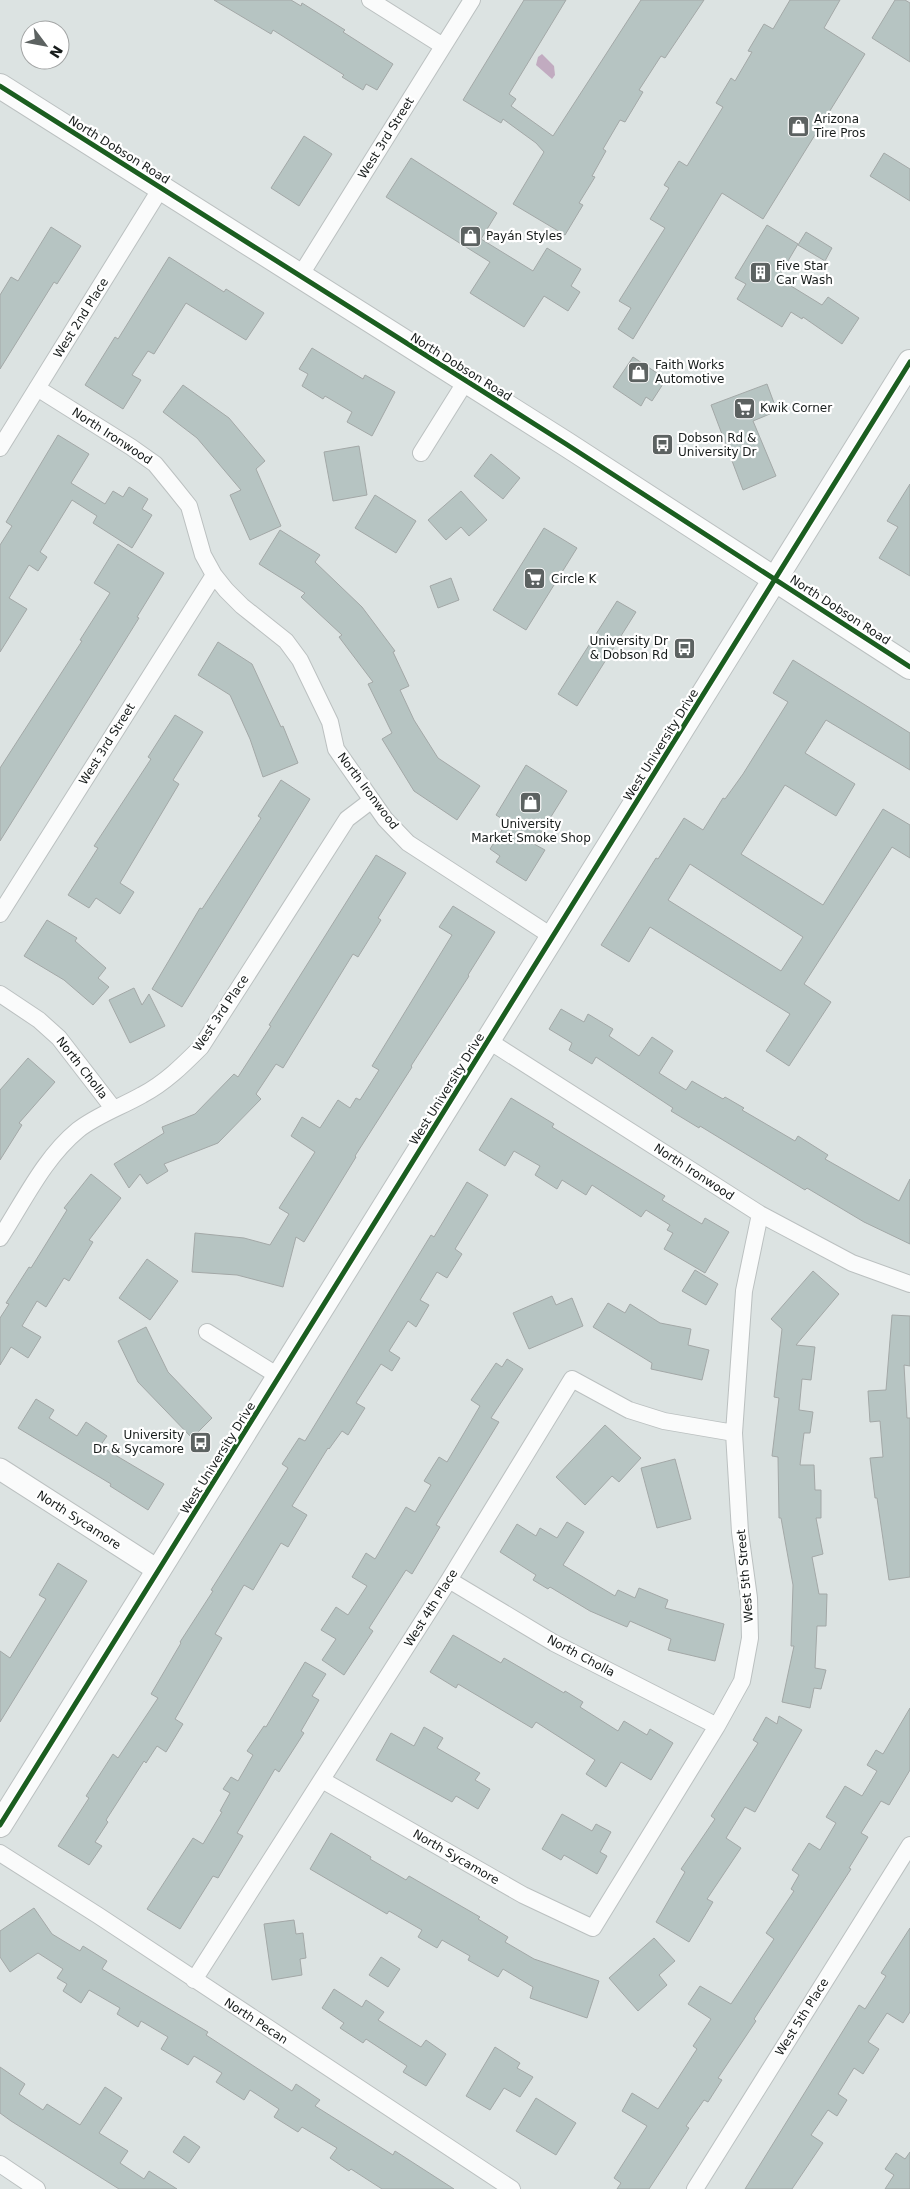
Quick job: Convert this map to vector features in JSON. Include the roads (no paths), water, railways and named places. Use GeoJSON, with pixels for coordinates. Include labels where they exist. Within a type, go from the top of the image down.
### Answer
{"type":"FeatureCollection","features":[{"type":"Feature","properties":{"kind":"main road","name":"North Dobson Road"},"geometry":{"type":"LineString","coordinates":[[0,86],[466,381],[910,667]]}},
{"type":"Feature","properties":{"kind":"main road","name":"West University Drive"},"geometry":{"type":"LineString","coordinates":[[0,1825],[910,362]]}},
{"type":"Feature","properties":{"kind":"street"},"geometry":{"type":"LineString","coordinates":[[370,0],[443,46]]}},
{"type":"Feature","properties":{"kind":"street","name":"West 3rd Street"},"geometry":{"type":"LineString","coordinates":[[300,276],[472,0]]}},
{"type":"Feature","properties":{"kind":"street","name":"West 2nd Place"},"geometry":{"type":"LineString","coordinates":[[0,448],[161,188]]}},
{"type":"Feature","properties":{"kind":"street"},"geometry":{"type":"LineString","coordinates":[[421,453],[466,381]]}},
{"type":"Feature","properties":{"kind":"street","name":"North Ironwood"},"geometry":{"type":"LineString","coordinates":[[37,388],[155,464],[189,506],[203,555],[214,575],[226,590],[260,623],[286,641],[300,660],[330,722],[336,749],[385,819],[408,843],[553,937]]}},
{"type":"Feature","properties":{"kind":"street","name":"West 3rd Street"},"geometry":{"type":"LineString","coordinates":[[0,914],[214,575]]}},
{"type":"Feature","properties":{"kind":"street","name":"West 3rd Place"},"geometry":{"type":"LineString","coordinates":[[0,1238],[54,1153],[79,1129],[113,1108],[143,1095],[167,1078],[202,1047],[347,819],[372,800]]}},
{"type":"Feature","properties":{"kind":"street","name":"North Cholla"},"geometry":{"type":"LineString","coordinates":[[0,994],[39,1020],[59,1038],[113,1108]]}},
{"type":"Feature","properties":{"kind":"street","name":"North Ironwood"},"geometry":{"type":"LineString","coordinates":[[489,1041],[760,1214],[852,1263],[910,1284]]}},
{"type":"Feature","properties":{"kind":"street","name":"West 5th Street"},"geometry":{"type":"LineString","coordinates":[[593,1928],[717,1726],[742,1681],[750,1638],[749,1598],[740,1532],[734,1433],[741,1314],[760,1214]]}},
{"type":"Feature","properties":{"kind":"street"},"geometry":{"type":"LineString","coordinates":[[207,1332],[280,1377]]}},
{"type":"Feature","properties":{"kind":"street","name":"West 4th Place"},"geometry":{"type":"LineString","coordinates":[[194,1980],[449,1580],[572,1379],[629,1410],[664,1421],[734,1433]]}},
{"type":"Feature","properties":{"kind":"street","name":"North Sycamore"},"geometry":{"type":"LineString","coordinates":[[0,1469],[159,1571]]}},
{"type":"Feature","properties":{"kind":"street","name":"North Cholla"},"geometry":{"type":"LineString","coordinates":[[449,1580],[554,1643],[717,1726]]}},
{"type":"Feature","properties":{"kind":"street","name":"North Sycamore"},"geometry":{"type":"LineString","coordinates":[[322,1780],[523,1895],[593,1928]]}},
{"type":"Feature","properties":{"kind":"street","name":"West 5th Place"},"geometry":{"type":"LineString","coordinates":[[695,2189],[910,1845]]}},
{"type":"Feature","properties":{"kind":"street","name":"North Pecan"},"geometry":{"type":"LineString","coordinates":[[0,1854],[512,2189]]}},
{"type":"Feature","properties":{"kind":"street"},"geometry":{"type":"LineString","coordinates":[[0,2164],[37,2189]]}},
{"type":"Feature","properties":{"kind":"place","name":"Arizona Tire Pros"},"geometry":{"type":"Point","coordinates":[798,126]}},
{"type":"Feature","properties":{"kind":"place","name":"Payán Styles"},"geometry":{"type":"Point","coordinates":[470,236]}},
{"type":"Feature","properties":{"kind":"place","name":"Five Star Car Wash"},"geometry":{"type":"Point","coordinates":[760,273]}},
{"type":"Feature","properties":{"kind":"place","name":"Faith Works Automotive"},"geometry":{"type":"Point","coordinates":[639,372]}},
{"type":"Feature","properties":{"kind":"place","name":"Kwik Corner"},"geometry":{"type":"Point","coordinates":[744,408]}},
{"type":"Feature","properties":{"kind":"place","name":"Dobson Rd & University Dr"},"geometry":{"type":"Point","coordinates":[662,445]}},
{"type":"Feature","properties":{"kind":"place","name":"Circle K"},"geometry":{"type":"Point","coordinates":[535,579]}},
{"type":"Feature","properties":{"kind":"place","name":"University Dr & Dobson Rd"},"geometry":{"type":"Point","coordinates":[684,648]}},
{"type":"Feature","properties":{"kind":"place","name":"University Market Smoke Shop"},"geometry":{"type":"Point","coordinates":[531,803]}},
{"type":"Feature","properties":{"kind":"place","name":"University Dr & Sycamore"},"geometry":{"type":"Point","coordinates":[200,1442]}}]}
